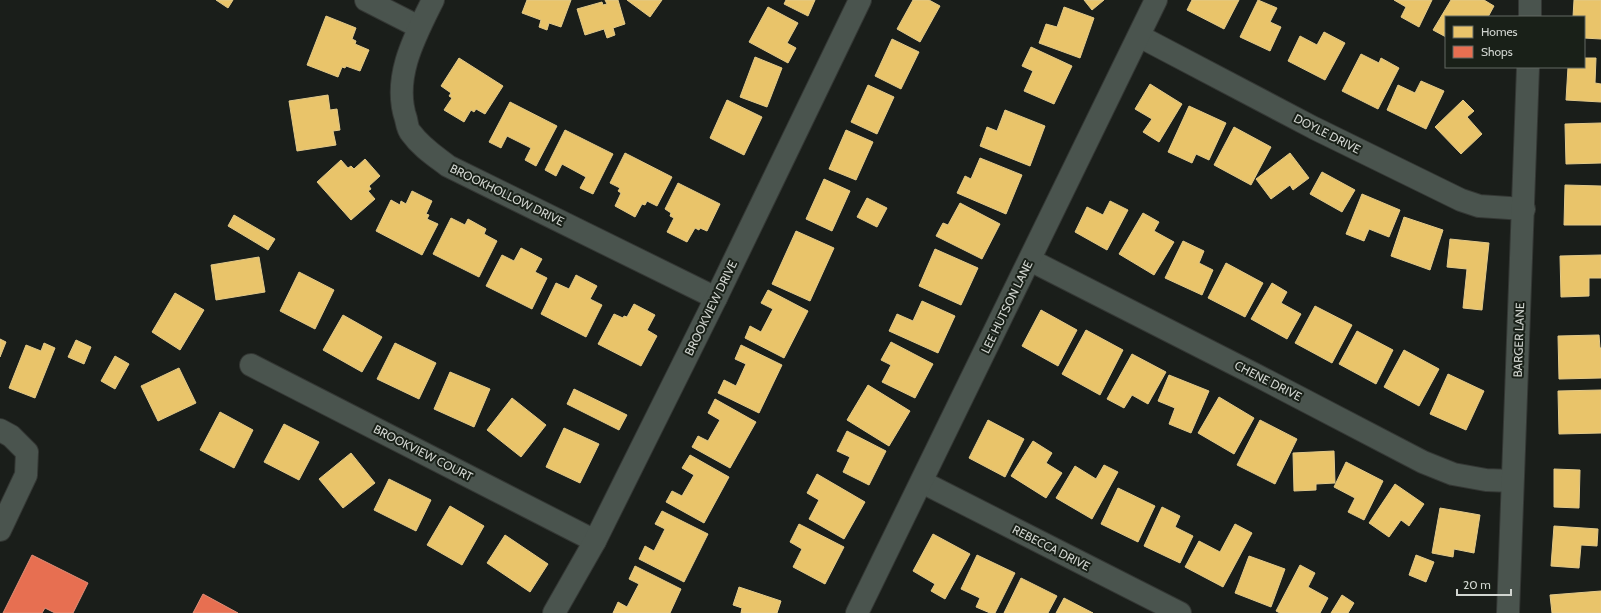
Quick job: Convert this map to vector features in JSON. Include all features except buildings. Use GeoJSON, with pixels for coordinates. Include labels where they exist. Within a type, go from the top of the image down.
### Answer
{"type":"FeatureCollection","features":[{"type":"Feature","properties":{"kind":"street"},"geometry":{"type":"LineString","coordinates":[[366,0],[419,27]]}},
{"type":"Feature","properties":{"kind":"street","name":"BROOKHOLLOW DRIVE"},"geometry":{"type":"LineString","coordinates":[[433,0],[409,50],[402,80],[403,110],[410,132],[422,146],[448,166],[716,298]]}},
{"type":"Feature","properties":{"kind":"street","name":"BROOKVIEW DRIVE"},"geometry":{"type":"LineString","coordinates":[[554,613],[595,541],[716,298],[860,0]]}},
{"type":"Feature","properties":{"kind":"street","name":"LEE HUTSON LANE"},"geometry":{"type":"LineString","coordinates":[[857,613],[1156,0]]}},
{"type":"Feature","properties":{"kind":"street"},"geometry":{"type":"LineString","coordinates":[[1530,0],[1530,16]]}},
{"type":"Feature","properties":{"kind":"street","name":"DOYLE DRIVE"},"geometry":{"type":"LineString","coordinates":[[1138,36],[1314,128],[1461,200],[1479,206],[1524,210]]}},
{"type":"Feature","properties":{"kind":"street","name":"BARGER LANE"},"geometry":{"type":"LineString","coordinates":[[1508,613],[1512,481],[1524,210],[1528,68]]}},
{"type":"Feature","properties":{"kind":"street","name":"CHENE DRIVE"},"geometry":{"type":"LineString","coordinates":[[1030,260],[1423,462],[1453,474],[1486,480],[1512,481]]}},
{"type":"Feature","properties":{"kind":"street","name":"BROOKVIEW COURT"},"geometry":{"type":"LineString","coordinates":[[251,365],[595,541]]}},
{"type":"Feature","properties":{"kind":"street"},"geometry":{"type":"LineString","coordinates":[[0,430],[11,436],[27,452],[26,475],[0,530]]}},
{"type":"Feature","properties":{"kind":"street","name":"REBECCA DRIVE"},"geometry":{"type":"LineString","coordinates":[[922,482],[1180,613]]}}]}
